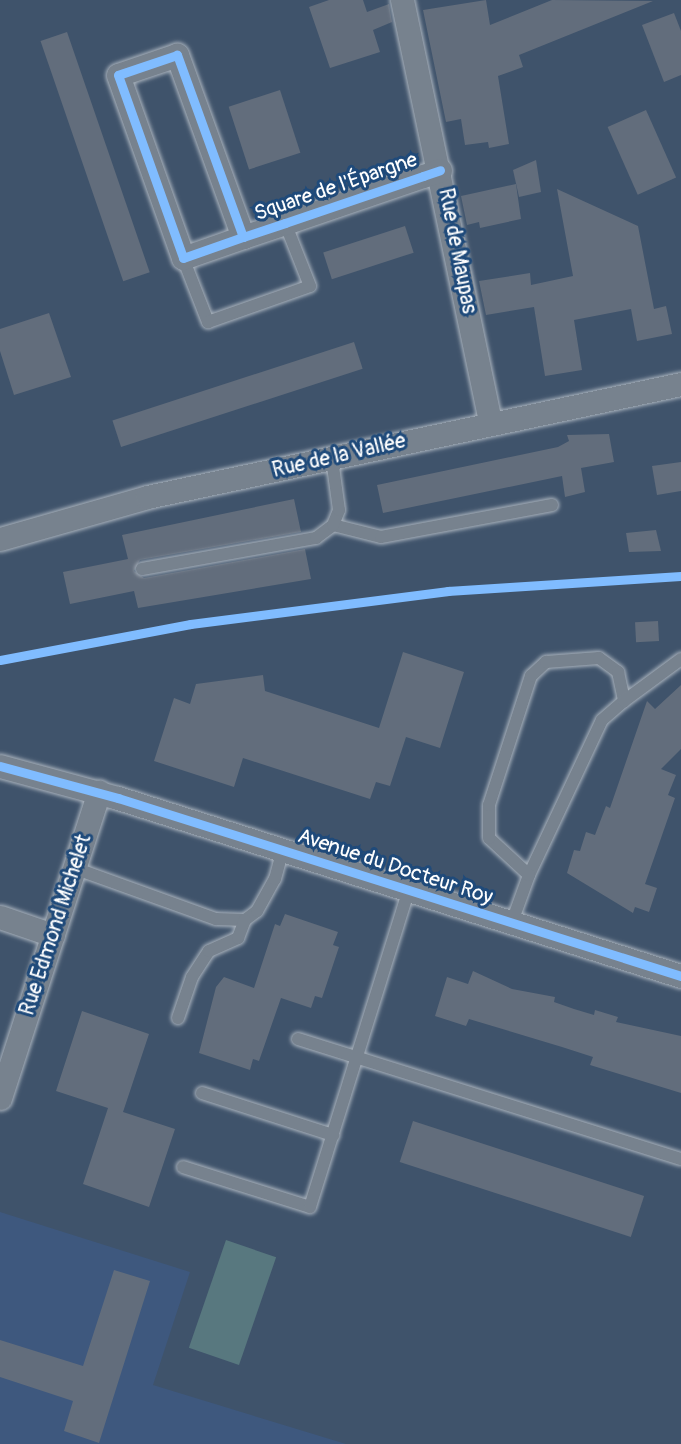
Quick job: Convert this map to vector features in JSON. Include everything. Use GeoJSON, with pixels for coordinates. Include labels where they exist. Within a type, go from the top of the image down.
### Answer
{"type":"FeatureCollection","features":[{"type":"Feature","properties":{"kind":"street","name":"Rue de Maupas"},"geometry":{"type":"LineString","coordinates":[[402,0],[440,170],[490,420]]}},
{"type":"Feature","properties":{"kind":"street","name":"Square de l'Épargne"},"geometry":{"type":"LineString","coordinates":[[243,237],[177,55],[118,75],[183,258],[440,170]]}},
{"type":"Feature","properties":{"kind":"street","name":"Rue de la Vallée"},"geometry":{"type":"LineString","coordinates":[[0,539],[147,497],[332,459],[490,420],[681,383]]}},
{"type":"Feature","properties":{"kind":"street","name":"Avenue du Docteur Roy"},"geometry":{"type":"LineString","coordinates":[[0,766],[99,792],[681,976]]}},
{"type":"Feature","properties":{"kind":"street","name":"Rue Edmond Michelet"},"geometry":{"type":"LineString","coordinates":[[0,1098],[99,792]]}},
{"type":"Feature","properties":{"kind":"street"},"geometry":{"type":"LineString","coordinates":[[0,917],[53,934]]}},
{"type":"Feature","properties":{"kind":"lane"},"geometry":{"type":"LineString","coordinates":[[183,258],[208,322],[310,286],[285,223]]}},
{"type":"Feature","properties":{"kind":"lane"},"geometry":{"type":"LineString","coordinates":[[142,569],[316,538],[333,525],[339,510],[332,459]]}},
{"type":"Feature","properties":{"kind":"lane"},"geometry":{"type":"LineString","coordinates":[[333,525],[381,537],[552,505]]}},
{"type":"Feature","properties":{"kind":"lane"},"geometry":{"type":"LineString","coordinates":[[529,876],[489,838],[489,805],[531,676],[546,662],[599,658],[618,672],[624,701]]}},
{"type":"Feature","properties":{"kind":"lane"},"geometry":{"type":"LineString","coordinates":[[512,922],[529,876],[602,720],[681,659]]}},
{"type":"Feature","properties":{"kind":"lane"},"geometry":{"type":"LineString","coordinates":[[74,868],[216,919],[244,920],[257,911],[275,879],[283,850]]}},
{"type":"Feature","properties":{"kind":"lane"},"geometry":{"type":"LineString","coordinates":[[183,1167],[310,1207],[410,890]]}},
{"type":"Feature","properties":{"kind":"lane"},"geometry":{"type":"LineString","coordinates":[[178,1018],[192,977],[209,951],[238,938],[244,920]]}},
{"type":"Feature","properties":{"kind":"lane"},"geometry":{"type":"LineString","coordinates":[[298,1038],[681,1159]]}},
{"type":"Feature","properties":{"kind":"lane"},"geometry":{"type":"LineString","coordinates":[[202,1093],[333,1135]]}},
{"type":"Feature","properties":{"kind":"shaded area"},"geometry":{"type":"Polygon","coordinates":[[[0,1212],[190,1272],[153,1385],[346,1444],[0,1444],[0,1212]]]}},
{"type":"Feature","properties":{"kind":"green space"},"geometry":{"type":"Polygon","coordinates":[[[226,1240],[276,1257],[239,1365],[189,1348],[226,1240]]]}},
{"type":"Feature","properties":{"kind":"building"},"geometry":{"type":"Polygon","coordinates":[[[329,0],[363,0],[367,12],[389,4],[392,22],[373,30],[380,52],[330,68],[309,7],[329,0]]]}},
{"type":"Feature","properties":{"kind":"building"},"geometry":{"type":"Polygon","coordinates":[[[486,0],[490,25],[552,0],[653,1],[519,55],[523,67],[498,76],[509,144],[489,148],[488,142],[465,145],[461,119],[446,122],[423,10],[486,0]]]}},
{"type":"Feature","properties":{"kind":"building"},"geometry":{"type":"Polygon","coordinates":[[[674,13],[681,31],[681,75],[664,82],[642,25],[674,13]]]}},
{"type":"Feature","properties":{"kind":"building"},"geometry":{"type":"Polygon","coordinates":[[[67,32],[150,272],[123,281],[41,41],[67,32]]]}},
{"type":"Feature","properties":{"kind":"building"},"geometry":{"type":"Polygon","coordinates":[[[280,90],[300,153],[249,169],[229,107],[280,90]]]}},
{"type":"Feature","properties":{"kind":"building"},"geometry":{"type":"Polygon","coordinates":[[[646,110],[676,178],[638,195],[608,127],[646,110]]]}},
{"type":"Feature","properties":{"kind":"building"},"geometry":{"type":"Polygon","coordinates":[[[536,160],[541,192],[519,197],[513,170],[536,160]]]}},
{"type":"Feature","properties":{"kind":"building"},"geometry":{"type":"Polygon","coordinates":[[[516,184],[521,219],[480,228],[479,222],[467,225],[461,196],[516,184]]]}},
{"type":"Feature","properties":{"kind":"building"},"geometry":{"type":"Polygon","coordinates":[[[557,189],[638,226],[654,309],[666,306],[672,334],[637,341],[631,309],[574,320],[582,370],[545,376],[534,307],[486,315],[479,281],[530,273],[531,285],[573,276],[557,189]]]}},
{"type":"Feature","properties":{"kind":"building"},"geometry":{"type":"Polygon","coordinates":[[[405,226],[414,253],[332,279],[323,253],[405,226]]]}},
{"type":"Feature","properties":{"kind":"building"},"geometry":{"type":"Polygon","coordinates":[[[49,313],[71,377],[14,395],[0,351],[0,329],[49,313]]]}},
{"type":"Feature","properties":{"kind":"building"},"geometry":{"type":"Polygon","coordinates":[[[354,342],[363,369],[121,447],[112,420],[354,342]]]}},
{"type":"Feature","properties":{"kind":"building"},"geometry":{"type":"Polygon","coordinates":[[[609,434],[614,462],[581,468],[585,492],[565,497],[562,476],[383,513],[377,485],[558,447],[569,441],[567,435],[609,434]]]}},
{"type":"Feature","properties":{"kind":"building"},"geometry":{"type":"Polygon","coordinates":[[[681,462],[681,491],[657,495],[652,466],[681,462]]]}},
{"type":"Feature","properties":{"kind":"building"},"geometry":{"type":"Polygon","coordinates":[[[294,499],[301,532],[140,560],[134,571],[144,578],[305,549],[311,579],[138,608],[134,591],[70,604],[63,572],[128,559],[122,535],[294,499]]]}},
{"type":"Feature","properties":{"kind":"building"},"geometry":{"type":"Polygon","coordinates":[[[656,530],[661,551],[629,552],[626,533],[656,530]]]}},
{"type":"Feature","properties":{"kind":"building"},"geometry":{"type":"Polygon","coordinates":[[[658,621],[659,641],[636,642],[635,622],[658,621]]]}},
{"type":"Feature","properties":{"kind":"building"},"geometry":{"type":"Polygon","coordinates":[[[403,652],[464,672],[440,748],[406,737],[390,786],[376,782],[370,799],[243,758],[234,787],[154,761],[174,698],[190,704],[196,684],[263,675],[265,691],[379,728],[403,652]]]}},
{"type":"Feature","properties":{"kind":"building"},"geometry":{"type":"Polygon","coordinates":[[[681,685],[681,749],[661,769],[676,775],[668,795],[675,798],[645,884],[657,888],[649,912],[635,907],[633,913],[567,873],[574,850],[580,851],[586,832],[595,835],[606,806],[610,808],[647,701],[655,709],[681,685]]]}},
{"type":"Feature","properties":{"kind":"building"},"geometry":{"type":"Polygon","coordinates":[[[285,914],[338,932],[333,945],[339,947],[322,998],[315,996],[311,1008],[281,998],[259,1061],[253,1059],[250,1070],[199,1053],[216,987],[224,977],[254,988],[275,924],[280,926],[285,914]]]}},
{"type":"Feature","properties":{"kind":"building"},"geometry":{"type":"Polygon","coordinates":[[[473,971],[512,989],[555,997],[554,1002],[574,1009],[594,1015],[595,1010],[618,1017],[616,1022],[681,1036],[681,1093],[590,1065],[593,1057],[562,1047],[469,1019],[466,1026],[435,1016],[447,977],[468,984],[473,971]]]}},
{"type":"Feature","properties":{"kind":"building"},"geometry":{"type":"Polygon","coordinates":[[[82,1011],[149,1034],[123,1112],[175,1129],[149,1207],[83,1184],[108,1108],[56,1091],[82,1011]]]}},
{"type":"Feature","properties":{"kind":"building"},"geometry":{"type":"Polygon","coordinates":[[[413,1121],[644,1196],[631,1237],[400,1162],[413,1121]]]}},
{"type":"Feature","properties":{"kind":"building"},"geometry":{"type":"Polygon","coordinates":[[[114,1270],[150,1281],[99,1443],[64,1431],[73,1401],[0,1377],[0,1340],[83,1366],[114,1270]]]}},
{"type":"Feature","properties":{"kind":"cycle path"},"geometry":{"type":"LineString","coordinates":[[243,237],[177,55],[118,75],[183,258],[440,170]]}},
{"type":"Feature","properties":{"kind":"cycle path"},"geometry":{"type":"LineString","coordinates":[[0,660],[191,624],[448,591],[681,576]]}},
{"type":"Feature","properties":{"kind":"cycle path"},"geometry":{"type":"LineString","coordinates":[[0,766],[118,798],[681,976]]}}]}
